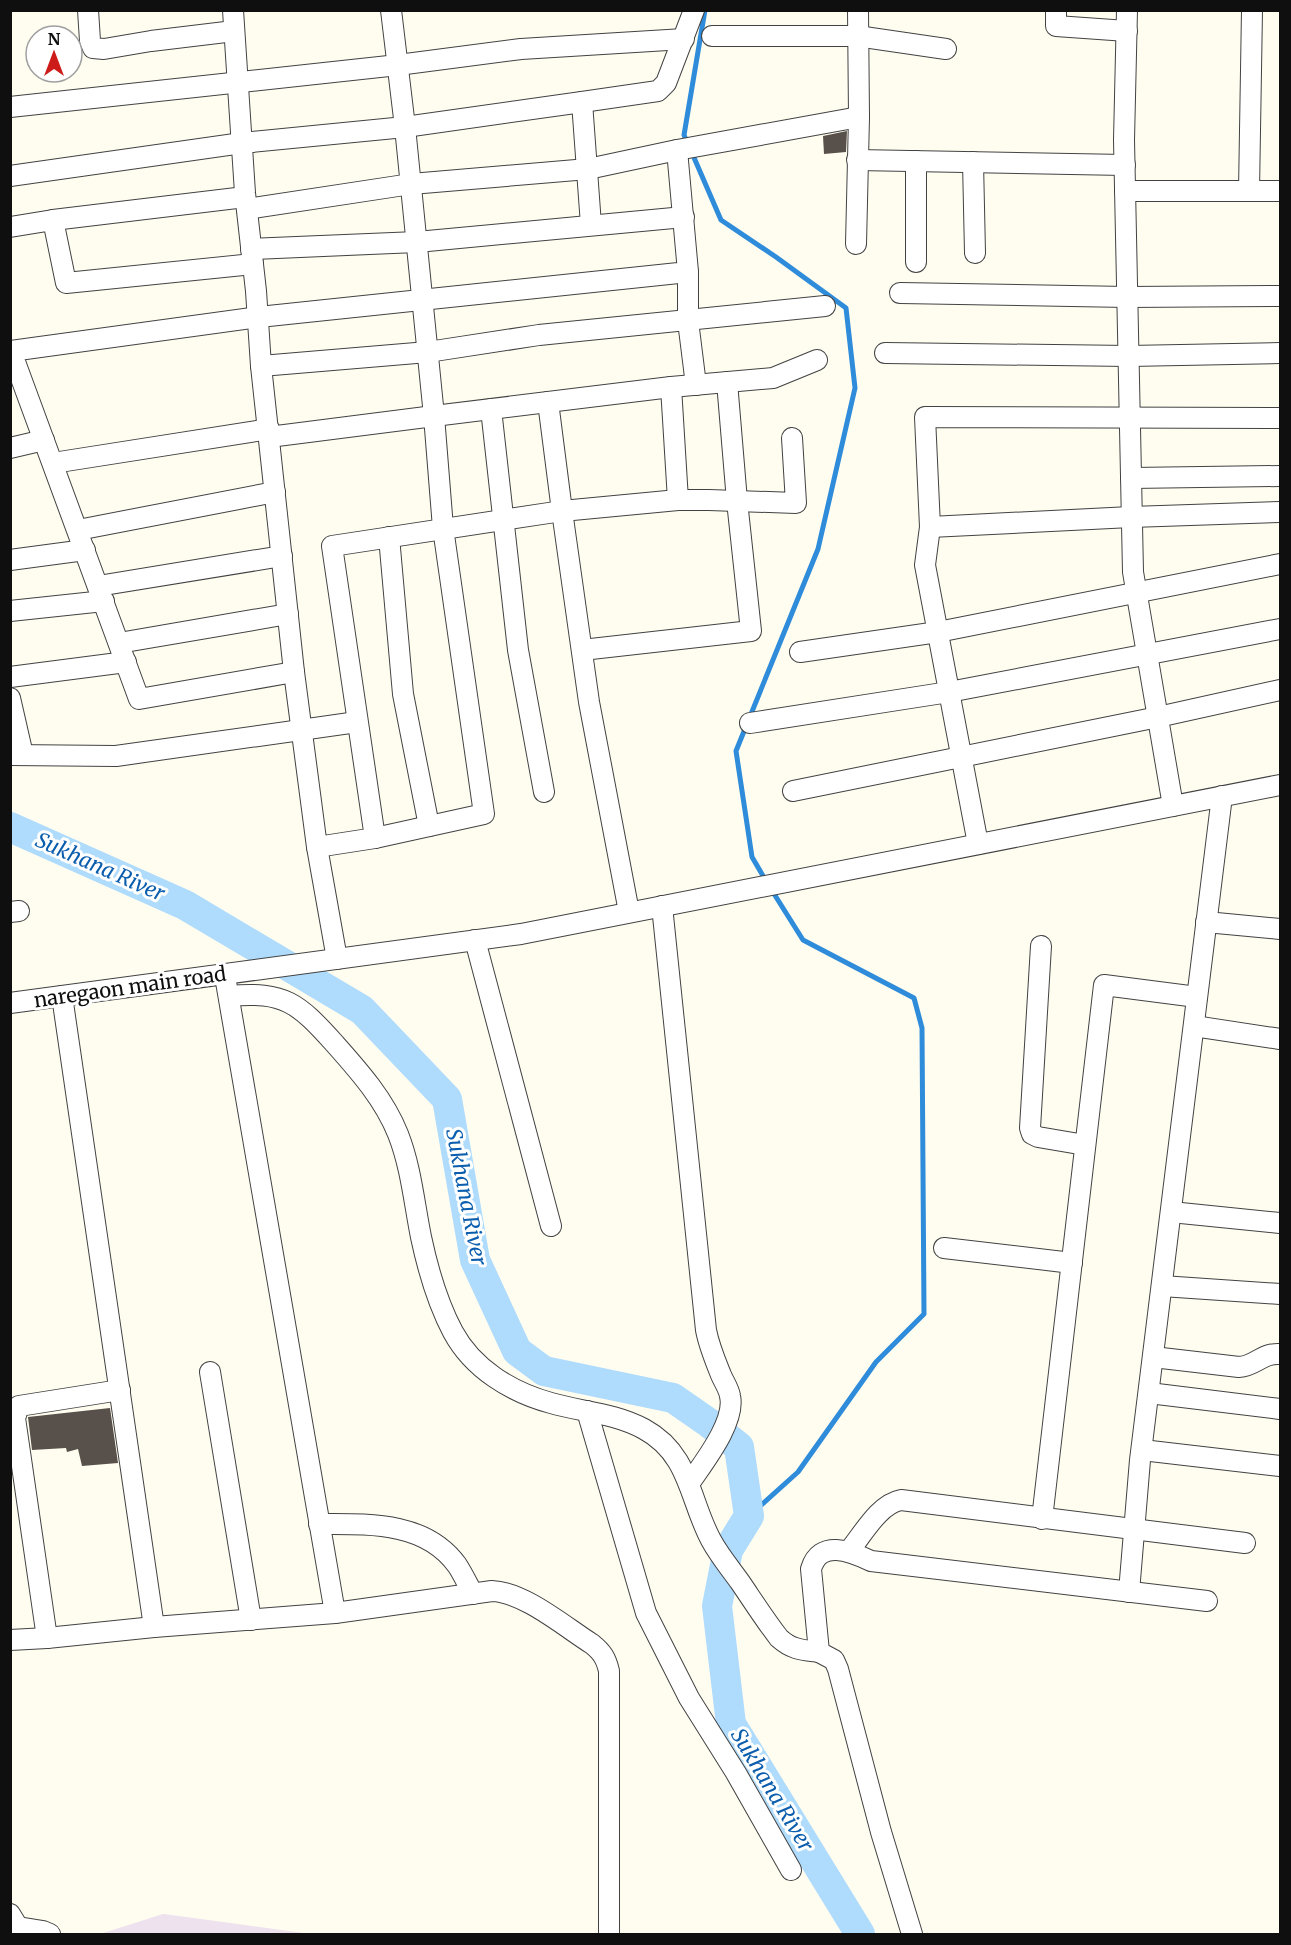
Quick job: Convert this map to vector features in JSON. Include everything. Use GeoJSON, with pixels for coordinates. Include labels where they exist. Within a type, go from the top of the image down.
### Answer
{"type":"FeatureCollection","features":[{"type":"Feature","properties":{"kind":"street"},"geometry":{"type":"LineString","coordinates":[[88,10],[90,41],[93,48],[104,49],[234,30]]}},
{"type":"Feature","properties":{"kind":"street"},"geometry":{"type":"LineString","coordinates":[[233,10],[246,203],[259,316],[261,366],[294,672],[317,847],[337,959]]}},
{"type":"Feature","properties":{"kind":"street"},"geometry":{"type":"LineString","coordinates":[[317,847],[484,814],[443,528],[423,298],[391,10]]}},
{"type":"Feature","properties":{"kind":"street"},"geometry":{"type":"LineString","coordinates":[[10,176],[242,143],[405,128],[658,90],[666,83],[694,10]]}},
{"type":"Feature","properties":{"kind":"street"},"geometry":{"type":"LineString","coordinates":[[856,243],[859,117],[858,10]]}},
{"type":"Feature","properties":{"kind":"street"},"geometry":{"type":"LineString","coordinates":[[1056,10],[1056,26],[1127,30]]}},
{"type":"Feature","properties":{"kind":"street"},"geometry":{"type":"LineString","coordinates":[[1127,10],[1125,191],[1132,572],[1173,806]]}},
{"type":"Feature","properties":{"kind":"street"},"geometry":{"type":"LineString","coordinates":[[1250,191],[1252,10]]}},
{"type":"Feature","properties":{"kind":"street"},"geometry":{"type":"LineString","coordinates":[[712,36],[857,36],[946,49]]}},
{"type":"Feature","properties":{"kind":"street"},"geometry":{"type":"LineString","coordinates":[[10,107],[398,65],[521,49],[684,39]]}},
{"type":"Feature","properties":{"kind":"street"},"geometry":{"type":"LineString","coordinates":[[582,102],[591,225]]}},
{"type":"Feature","properties":{"kind":"street"},"geometry":{"type":"LineString","coordinates":[[10,227],[53,220],[246,203],[411,184],[588,169],[677,150],[859,117]]}},
{"type":"Feature","properties":{"kind":"street"},"geometry":{"type":"LineString","coordinates":[[677,150],[688,272],[688,321],[696,385]]}},
{"type":"Feature","properties":{"kind":"street"},"geometry":{"type":"LineString","coordinates":[[857,160],[1125,165]]}},
{"type":"Feature","properties":{"kind":"street"},"geometry":{"type":"LineString","coordinates":[[916,161],[916,262]]}},
{"type":"Feature","properties":{"kind":"street"},"geometry":{"type":"LineString","coordinates":[[973,162],[975,253]]}},
{"type":"Feature","properties":{"kind":"street"},"geometry":{"type":"LineString","coordinates":[[1125,191],[1281,191]]}},
{"type":"Feature","properties":{"kind":"street"},"geometry":{"type":"LineString","coordinates":[[53,220],[66,283],[252,256],[684,217]]}},
{"type":"Feature","properties":{"kind":"street"},"geometry":{"type":"LineString","coordinates":[[294,672],[139,699],[11,350],[259,316],[688,272]]}},
{"type":"Feature","properties":{"kind":"street"},"geometry":{"type":"LineString","coordinates":[[900,293],[1127,297],[1281,296]]}},
{"type":"Feature","properties":{"kind":"street"},"geometry":{"type":"LineString","coordinates":[[261,366],[428,352],[539,335],[825,306]]}},
{"type":"Feature","properties":{"kind":"street"},"geometry":{"type":"LineString","coordinates":[[885,353],[1129,356],[1281,353]]}},
{"type":"Feature","properties":{"kind":"street"},"geometry":{"type":"LineString","coordinates":[[53,463],[269,433],[434,416],[671,387],[773,378],[817,360]]}},
{"type":"Feature","properties":{"kind":"street"},"geometry":{"type":"LineString","coordinates":[[582,650],[751,631],[727,382]]}},
{"type":"Feature","properties":{"kind":"street"},"geometry":{"type":"LineString","coordinates":[[671,387],[678,500]]}},
{"type":"Feature","properties":{"kind":"street"},"geometry":{"type":"LineString","coordinates":[[548,402],[589,702],[629,912]]}},
{"type":"Feature","properties":{"kind":"street"},"geometry":{"type":"LineString","coordinates":[[491,409],[522,684],[544,792]]}},
{"type":"Feature","properties":{"kind":"street"},"geometry":{"type":"LineString","coordinates":[[978,844],[925,565],[930,527],[925,417],[1281,418]]}},
{"type":"Feature","properties":{"kind":"street"},"geometry":{"type":"LineString","coordinates":[[375,837],[332,546],[562,512],[678,500],[795,503],[792,438]]}},
{"type":"Feature","properties":{"kind":"street"},"geometry":{"type":"LineString","coordinates":[[10,448],[44,440]]}},
{"type":"Feature","properties":{"kind":"street"},"geometry":{"type":"LineString","coordinates":[[1131,478],[1281,476]]}},
{"type":"Feature","properties":{"kind":"street"},"geometry":{"type":"LineString","coordinates":[[78,530],[275,492]]}},
{"type":"Feature","properties":{"kind":"street"},"geometry":{"type":"LineString","coordinates":[[930,527],[1281,512]]}},
{"type":"Feature","properties":{"kind":"street"},"geometry":{"type":"LineString","coordinates":[[389,537],[403,694],[429,826]]}},
{"type":"Feature","properties":{"kind":"street"},"geometry":{"type":"LineString","coordinates":[[10,560],[85,550]]}},
{"type":"Feature","properties":{"kind":"street"},"geometry":{"type":"LineString","coordinates":[[10,611],[282,556]]}},
{"type":"Feature","properties":{"kind":"street"},"geometry":{"type":"LineString","coordinates":[[800,652],[938,632],[1281,564]]}},
{"type":"Feature","properties":{"kind":"street"},"geometry":{"type":"LineString","coordinates":[[119,643],[288,614]]}},
{"type":"Feature","properties":{"kind":"street"},"geometry":{"type":"LineString","coordinates":[[750,723],[949,692],[1281,629]]}},
{"type":"Feature","properties":{"kind":"street"},"geometry":{"type":"LineString","coordinates":[[10,677],[126,662]]}},
{"type":"Feature","properties":{"kind":"street"},"geometry":{"type":"LineString","coordinates":[[793,791],[1281,690]]}},
{"type":"Feature","properties":{"kind":"street"},"geometry":{"type":"LineString","coordinates":[[10,698],[17,755],[116,756],[357,722]]}},
{"type":"Feature","properties":{"kind":"street","name":"naregaon main road"},"geometry":{"type":"LineString","coordinates":[[10,1003],[521,934],[1281,785]]}},
{"type":"Feature","properties":{"kind":"street"},"geometry":{"type":"LineString","coordinates":[[1129,1592],[1142,1450],[1222,796]]}},
{"type":"Feature","properties":{"kind":"street"},"geometry":{"type":"LineString","coordinates":[[662,906],[706,1330],[709,1347],[730,1396],[731,1408],[728,1420],[714,1446],[689,1484]]}},
{"type":"Feature","properties":{"kind":"street"},"geometry":{"type":"LineString","coordinates":[[1206,922],[1281,929]]}},
{"type":"Feature","properties":{"kind":"street"},"geometry":{"type":"LineString","coordinates":[[475,940],[551,1226]]}},
{"type":"Feature","properties":{"kind":"street"},"geometry":{"type":"LineString","coordinates":[[1041,946],[1030,1128],[1032,1134],[1038,1137],[1085,1146]]}},
{"type":"Feature","properties":{"kind":"street"},"geometry":{"type":"LineString","coordinates":[[225,974],[335,1613]]}},
{"type":"Feature","properties":{"kind":"street"},"geometry":{"type":"LineString","coordinates":[[1042,1519],[1104,985],[1197,997]]}},
{"type":"Feature","properties":{"kind":"street"},"geometry":{"type":"LineString","coordinates":[[229,996],[256,993],[291,1003],[314,1020],[361,1073],[385,1108],[397,1133],[409,1170],[421,1237],[434,1288],[454,1335],[469,1356],[484,1371],[513,1388],[550,1403],[626,1420],[662,1442],[685,1472],[712,1543],[779,1638],[795,1650],[819,1652],[834,1660],[912,1935]]}},
{"type":"Feature","properties":{"kind":"street"},"geometry":{"type":"LineString","coordinates":[[62,996],[154,1627]]}},
{"type":"Feature","properties":{"kind":"street"},"geometry":{"type":"LineString","coordinates":[[1194,1026],[1281,1039]]}},
{"type":"Feature","properties":{"kind":"street"},"geometry":{"type":"LineString","coordinates":[[1171,1212],[1281,1223]]}},
{"type":"Feature","properties":{"kind":"street"},"geometry":{"type":"LineString","coordinates":[[944,1248],[1072,1263]]}},
{"type":"Feature","properties":{"kind":"street"},"geometry":{"type":"LineString","coordinates":[[1162,1286],[1281,1294]]}},
{"type":"Feature","properties":{"kind":"street"},"geometry":{"type":"LineString","coordinates":[[1153,1357],[1239,1367],[1252,1365],[1265,1355],[1281,1354]]}},
{"type":"Feature","properties":{"kind":"street"},"geometry":{"type":"LineString","coordinates":[[210,1372],[252,1620]]}},
{"type":"Feature","properties":{"kind":"street"},"geometry":{"type":"LineString","coordinates":[[47,1638],[15,1418],[16,1409],[19,1406],[120,1390]]}},
{"type":"Feature","properties":{"kind":"street"},"geometry":{"type":"LineString","coordinates":[[1149,1394],[1281,1409]]}},
{"type":"Feature","properties":{"kind":"street"},"geometry":{"type":"LineString","coordinates":[[587,1411],[646,1613],[689,1698],[736,1773],[791,1870]]}},
{"type":"Feature","properties":{"kind":"street"},"geometry":{"type":"LineString","coordinates":[[1142,1450],[1281,1466]]}},
{"type":"Feature","properties":{"kind":"street"},"geometry":{"type":"LineString","coordinates":[[849,1551],[885,1507],[893,1501],[901,1500],[1245,1543]]}},
{"type":"Feature","properties":{"kind":"street"},"geometry":{"type":"LineString","coordinates":[[319,1524],[375,1524],[423,1536],[457,1565],[473,1594]]}},
{"type":"Feature","properties":{"kind":"street"},"geometry":{"type":"LineString","coordinates":[[819,1652],[811,1569],[815,1558],[823,1552],[849,1551],[871,1561],[1207,1601]]}},
{"type":"Feature","properties":{"kind":"street"},"geometry":{"type":"LineString","coordinates":[[10,1640],[335,1613],[473,1594],[503,1592],[518,1597],[592,1644],[602,1652],[607,1660],[609,1671],[609,1935]]}},
{"type":"Feature","properties":{"kind":"street"},"geometry":{"type":"LineString","coordinates":[[14,1920],[50,1935]]}},
{"type":"Feature","properties":{"kind":"shaded area"},"geometry":{"type":"Polygon","coordinates":[[[164,1914],[311,1934],[100,1934],[164,1914]]]}},
{"type":"Feature","properties":{"kind":"building"},"geometry":{"type":"Polygon","coordinates":[[[847,131],[846,152],[824,154],[823,136],[847,131]]]}},
{"type":"Feature","properties":{"kind":"building"},"geometry":{"type":"Polygon","coordinates":[[[110,1408],[118,1463],[82,1466],[78,1449],[67,1452],[66,1448],[32,1450],[28,1417],[110,1408]]]}},
{"type":"Feature","properties":{"kind":"waterway"},"geometry":{"type":"LineString","coordinates":[[688,144],[684,135],[705,10]]}},
{"type":"Feature","properties":{"kind":"waterway"},"geometry":{"type":"LineString","coordinates":[[692,153],[721,220],[846,308],[855,388],[818,549],[736,751],[752,857],[766,881]]}},
{"type":"Feature","properties":{"kind":"waterway","name":"Sukhana River"},"geometry":{"type":"LineString","coordinates":[[10,827],[185,905],[362,1010],[447,1099],[475,1260],[517,1351],[544,1371],[673,1398],[739,1447],[749,1516],[728,1550],[717,1606],[731,1724],[860,1934]]}},
{"type":"Feature","properties":{"kind":"waterway"},"geometry":{"type":"LineString","coordinates":[[749,1516],[798,1472],[876,1362],[924,1314],[922,1028],[914,998],[803,940],[771,889]]}}]}
